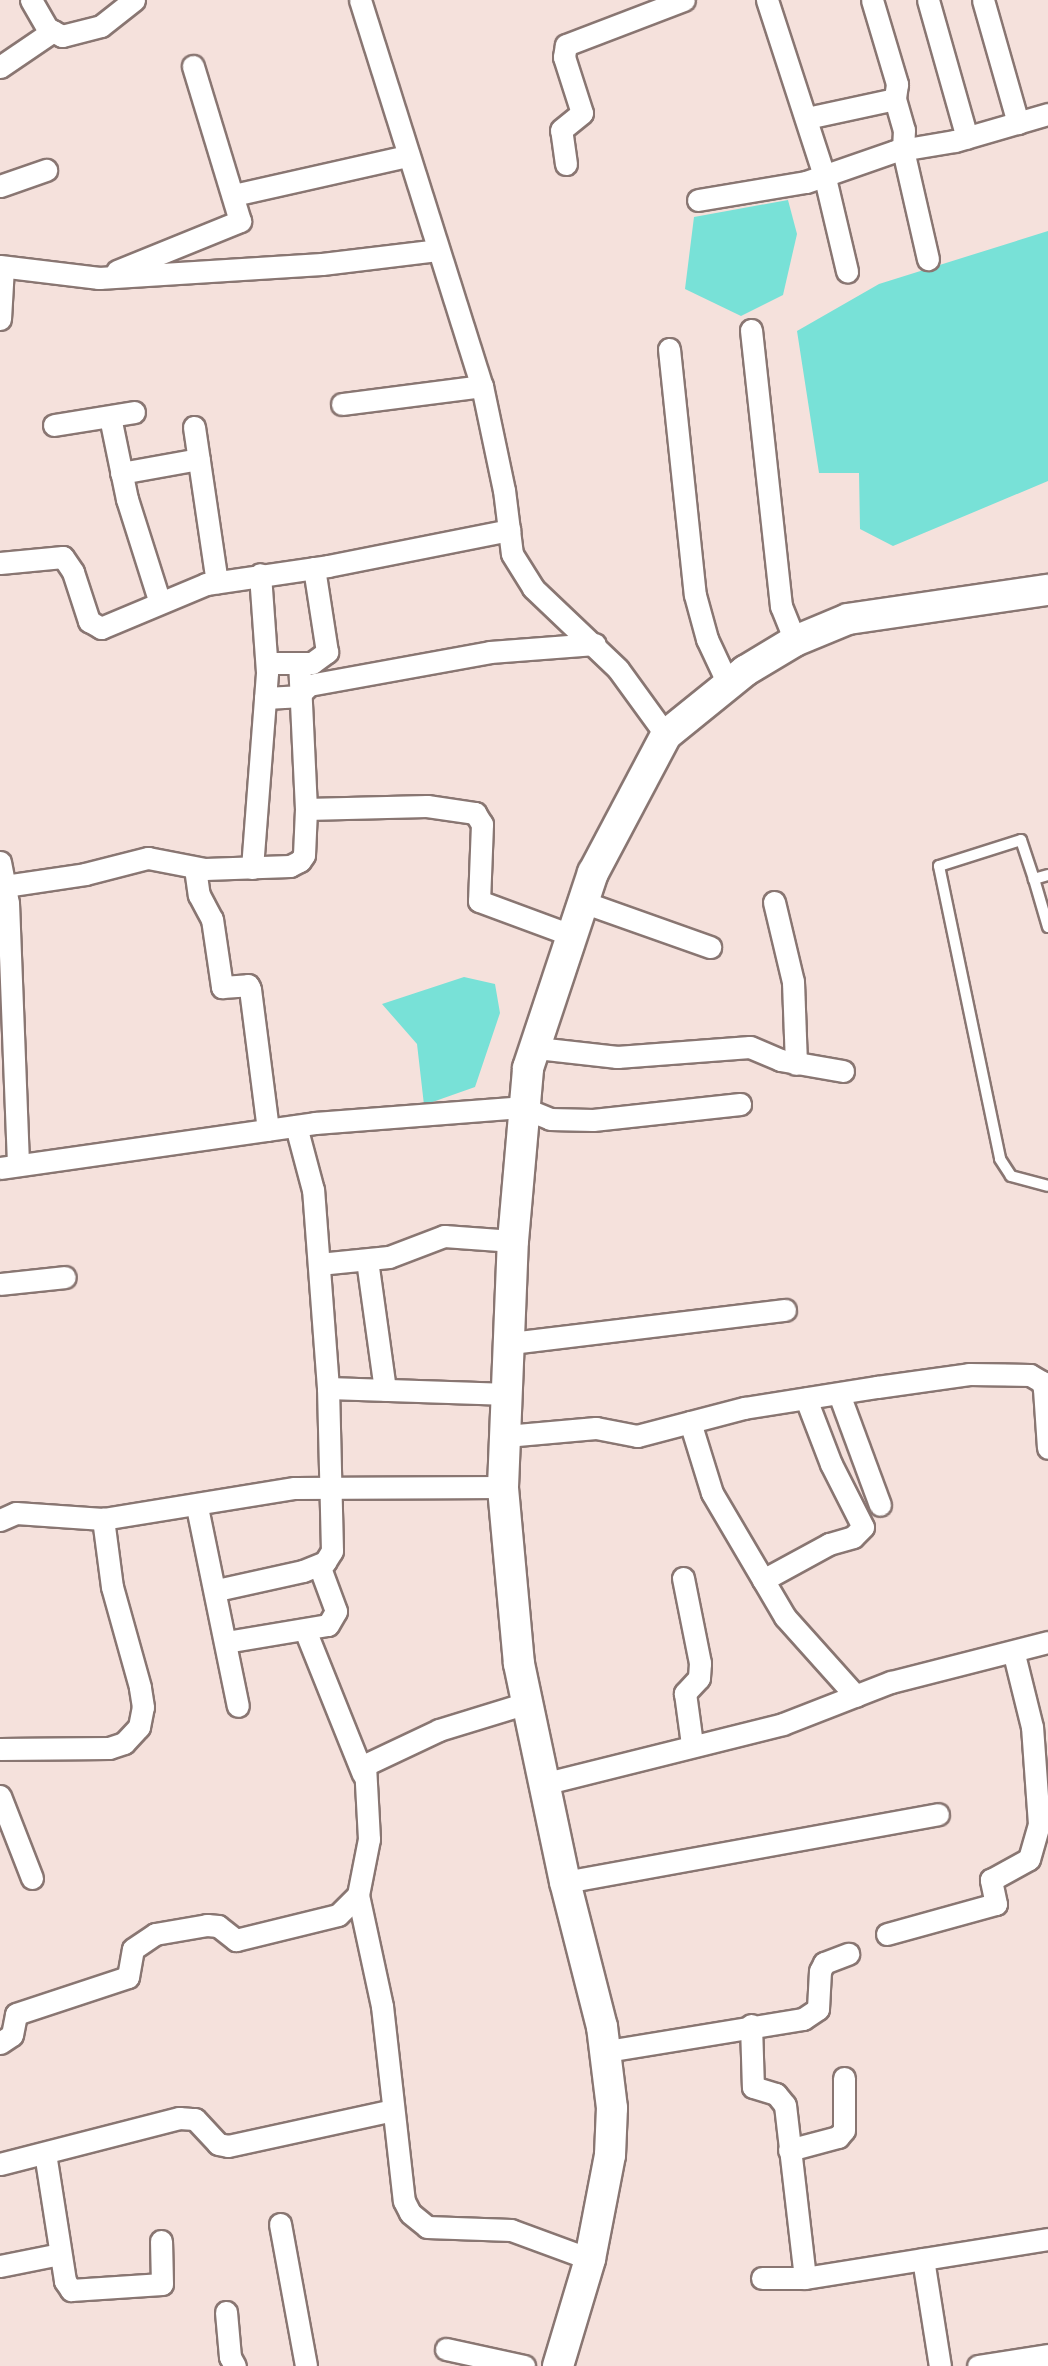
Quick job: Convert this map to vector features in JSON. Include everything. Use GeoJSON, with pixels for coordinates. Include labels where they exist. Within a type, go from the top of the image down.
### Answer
{"type":"FeatureCollection","features":[{"type":"Feature","properties":{"kind":"main road"},"geometry":{"type":"LineString","coordinates":[[558,2366],[590,2259],[610,2155],[612,2108],[607,2051],[565,1882],[547,1783],[527,1703],[503,1487],[509,1394],[513,1241],[521,1107],[528,1068],[537,1048],[583,902],[638,782],[666,735],[729,686],[795,641],[848,619],[1048,590]]}},
{"type":"Feature","properties":{"kind":"street"},"geometry":{"type":"LineString","coordinates":[[31,0],[53,31],[62,36],[91,30],[122,13],[134,0]]}},
{"type":"Feature","properties":{"kind":"street"},"geometry":{"type":"LineString","coordinates":[[360,0],[482,386],[509,530],[520,572],[595,644],[666,735]]}},
{"type":"Feature","properties":{"kind":"street"},"geometry":{"type":"LineString","coordinates":[[566,164],[561,130],[582,113],[564,57],[566,45],[684,0]]}},
{"type":"Feature","properties":{"kind":"street"},"geometry":{"type":"LineString","coordinates":[[767,0],[825,177],[847,271]]}},
{"type":"Feature","properties":{"kind":"street"},"geometry":{"type":"LineString","coordinates":[[872,0],[897,84],[895,100],[904,130],[903,149],[928,260]]}},
{"type":"Feature","properties":{"kind":"street"},"geometry":{"type":"LineString","coordinates":[[928,0],[967,138]]}},
{"type":"Feature","properties":{"kind":"street"},"geometry":{"type":"LineString","coordinates":[[983,0],[1018,123]]}},
{"type":"Feature","properties":{"kind":"street"},"geometry":{"type":"LineString","coordinates":[[0,67],[53,31]]}},
{"type":"Feature","properties":{"kind":"street"},"geometry":{"type":"LineString","coordinates":[[99,278],[240,221],[193,66]]}},
{"type":"Feature","properties":{"kind":"street"},"geometry":{"type":"LineString","coordinates":[[807,118],[895,100]]}},
{"type":"Feature","properties":{"kind":"street"},"geometry":{"type":"LineString","coordinates":[[698,200],[825,177],[903,149],[967,138],[1048,114]]}},
{"type":"Feature","properties":{"kind":"street"},"geometry":{"type":"LineString","coordinates":[[234,195],[408,156]]}},
{"type":"Feature","properties":{"kind":"street"},"geometry":{"type":"LineString","coordinates":[[0,186],[46,170]]}},
{"type":"Feature","properties":{"kind":"street"},"geometry":{"type":"LineString","coordinates":[[0,319],[1,267],[99,278],[321,264],[437,250]]}},
{"type":"Feature","properties":{"kind":"street"},"geometry":{"type":"LineString","coordinates":[[751,330],[781,606],[795,641]]}},
{"type":"Feature","properties":{"kind":"street"},"geometry":{"type":"LineString","coordinates":[[669,349],[695,595],[707,639],[729,686]]}},
{"type":"Feature","properties":{"kind":"street"},"geometry":{"type":"LineString","coordinates":[[342,404],[482,386]]}},
{"type":"Feature","properties":{"kind":"street"},"geometry":{"type":"LineString","coordinates":[[54,425],[134,412]]}},
{"type":"Feature","properties":{"kind":"street"},"geometry":{"type":"LineString","coordinates":[[110,417],[121,473],[159,600]]}},
{"type":"Feature","properties":{"kind":"street"},"geometry":{"type":"LineString","coordinates":[[194,427],[217,582]]}},
{"type":"Feature","properties":{"kind":"street"},"geometry":{"type":"LineString","coordinates":[[121,473],[199,459]]}},
{"type":"Feature","properties":{"kind":"street"},"geometry":{"type":"LineString","coordinates":[[0,563],[63,557],[73,572],[83,611],[94,626],[111,625],[159,600],[217,582],[314,568],[509,530]]}},
{"type":"Feature","properties":{"kind":"street"},"geometry":{"type":"LineString","coordinates":[[267,663],[320,660],[327,652],[314,568]]}},
{"type":"Feature","properties":{"kind":"street"},"geometry":{"type":"LineString","coordinates":[[252,868],[267,663],[260,574]]}},
{"type":"Feature","properties":{"kind":"street"},"geometry":{"type":"LineString","coordinates":[[265,698],[298,695],[309,685],[478,654],[595,644]]}},
{"type":"Feature","properties":{"kind":"street"},"geometry":{"type":"LineString","coordinates":[[5,886],[85,874],[148,858],[195,868],[252,868],[300,861],[304,855],[306,809],[298,695],[299,663]]}},
{"type":"Feature","properties":{"kind":"street"},"geometry":{"type":"LineString","coordinates":[[306,809],[427,806],[475,813],[482,824],[479,901],[571,935]]}},
{"type":"Feature","properties":{"kind":"street"},"geometry":{"type":"LineString","coordinates":[[0,862],[5,886],[9,1166],[296,1126],[521,1107],[550,1119],[570,1120],[740,1104]]}},
{"type":"Feature","properties":{"kind":"street"},"geometry":{"type":"LineString","coordinates":[[195,868],[199,895],[212,919],[222,987],[247,985],[250,989],[268,1130]]}},
{"type":"Feature","properties":{"kind":"street"},"geometry":{"type":"LineString","coordinates":[[583,902],[710,947]]}},
{"type":"Feature","properties":{"kind":"street"},"geometry":{"type":"LineString","coordinates":[[775,902],[793,982],[796,1064]]}},
{"type":"Feature","properties":{"kind":"street"},"geometry":{"type":"LineString","coordinates":[[537,1048],[617,1057],[750,1047],[796,1064],[843,1071]]}},
{"type":"Feature","properties":{"kind":"street"},"geometry":{"type":"LineString","coordinates":[[217,1590],[319,1565],[332,1551],[328,1388],[313,1190],[296,1126]]}},
{"type":"Feature","properties":{"kind":"street"},"geometry":{"type":"LineString","coordinates":[[319,1264],[389,1257],[444,1236],[513,1241]]}},
{"type":"Feature","properties":{"kind":"street"},"geometry":{"type":"LineString","coordinates":[[367,1260],[385,1390]]}},
{"type":"Feature","properties":{"kind":"street"},"geometry":{"type":"LineString","coordinates":[[0,1284],[65,1278]]}},
{"type":"Feature","properties":{"kind":"street"},"geometry":{"type":"LineString","coordinates":[[511,1343],[785,1310]]}},
{"type":"Feature","properties":{"kind":"street"},"geometry":{"type":"LineString","coordinates":[[506,1436],[596,1428],[637,1436],[744,1408],[969,1374],[1030,1375],[1044,1389],[1048,1448]]}},
{"type":"Feature","properties":{"kind":"street"},"geometry":{"type":"LineString","coordinates":[[328,1388],[509,1394]]}},
{"type":"Feature","properties":{"kind":"street"},"geometry":{"type":"LineString","coordinates":[[839,1394],[880,1505]]}},
{"type":"Feature","properties":{"kind":"street"},"geometry":{"type":"LineString","coordinates":[[763,1580],[829,1544],[853,1537],[863,1527],[831,1464],[806,1399]]}},
{"type":"Feature","properties":{"kind":"street"},"geometry":{"type":"LineString","coordinates":[[690,1422],[712,1493],[763,1580],[799,1637],[856,1696]]}},
{"type":"Feature","properties":{"kind":"street"},"geometry":{"type":"LineString","coordinates":[[0,1520],[16,1513],[103,1519],[331,1486],[503,1487]]}},
{"type":"Feature","properties":{"kind":"street"},"geometry":{"type":"LineString","coordinates":[[197,1507],[217,1590],[238,1706]]}},
{"type":"Feature","properties":{"kind":"street"},"geometry":{"type":"LineString","coordinates":[[0,1749],[109,1748],[124,1743],[139,1727],[143,1707],[140,1687],[112,1587],[103,1519]]}},
{"type":"Feature","properties":{"kind":"street"},"geometry":{"type":"LineString","coordinates":[[226,1642],[305,1630],[334,1619],[333,1600],[319,1565]]}},
{"type":"Feature","properties":{"kind":"street"},"geometry":{"type":"LineString","coordinates":[[683,1578],[701,1663],[699,1678],[685,1693],[692,1744]]}},
{"type":"Feature","properties":{"kind":"street"},"geometry":{"type":"LineString","coordinates":[[305,1630],[363,1774],[369,1824],[358,1895],[382,2006],[404,2201],[416,2221],[445,2229],[511,2230],[590,2259]]}},
{"type":"Feature","properties":{"kind":"street"},"geometry":{"type":"LineString","coordinates":[[547,1783],[692,1744],[783,1724],[919,1674],[1014,1654],[1048,1642]]}},
{"type":"Feature","properties":{"kind":"street"},"geometry":{"type":"LineString","coordinates":[[887,1934],[996,1904],[991,1880],[1029,1858],[1044,1824],[1032,1727],[1014,1654]]}},
{"type":"Feature","properties":{"kind":"street"},"geometry":{"type":"LineString","coordinates":[[363,1774],[372,1760],[408,1743],[527,1703]]}},
{"type":"Feature","properties":{"kind":"street"},"geometry":{"type":"LineString","coordinates":[[0,1796],[32,1878]]}},
{"type":"Feature","properties":{"kind":"street"},"geometry":{"type":"LineString","coordinates":[[565,1882],[939,1814]]}},
{"type":"Feature","properties":{"kind":"street"},"geometry":{"type":"LineString","coordinates":[[0,2043],[12,2035],[16,2014],[128,1977],[133,1949],[155,1934],[207,1925],[218,1926],[236,1940],[248,1939],[338,1916],[358,1895]]}},
{"type":"Feature","properties":{"kind":"street"},"geometry":{"type":"LineString","coordinates":[[607,2051],[814,2014],[820,2002],[820,1971],[824,1963],[848,1954]]}},
{"type":"Feature","properties":{"kind":"street"},"geometry":{"type":"LineString","coordinates":[[751,2025],[750,2081],[759,2091],[783,2098],[805,2278]]}},
{"type":"Feature","properties":{"kind":"street"},"geometry":{"type":"LineString","coordinates":[[789,2150],[838,2137],[844,2130],[844,2078]]}},
{"type":"Feature","properties":{"kind":"street"},"geometry":{"type":"LineString","coordinates":[[0,2164],[178,2118],[195,2119],[218,2144],[228,2146],[393,2110]]}},
{"type":"Feature","properties":{"kind":"street"},"geometry":{"type":"LineString","coordinates":[[45,2153],[65,2281],[71,2290],[156,2286],[165,2280],[162,2241]]}},
{"type":"Feature","properties":{"kind":"street"},"geometry":{"type":"LineString","coordinates":[[280,2224],[306,2366]]}},
{"type":"Feature","properties":{"kind":"street"},"geometry":{"type":"LineString","coordinates":[[762,2278],[805,2278],[1048,2239]]}},
{"type":"Feature","properties":{"kind":"street"},"geometry":{"type":"LineString","coordinates":[[0,2266],[60,2254]]}},
{"type":"Feature","properties":{"kind":"street"},"geometry":{"type":"LineString","coordinates":[[923,2259],[940,2366]]}},
{"type":"Feature","properties":{"kind":"street"},"geometry":{"type":"LineString","coordinates":[[226,2312],[230,2357],[235,2366]]}},
{"type":"Feature","properties":{"kind":"street"},"geometry":{"type":"LineString","coordinates":[[446,2349],[524,2366]]}},
{"type":"Feature","properties":{"kind":"street"},"geometry":{"type":"LineString","coordinates":[[978,2366],[1048,2355]]}},
{"type":"Feature","properties":{"kind":"lane"},"geometry":{"type":"LineString","coordinates":[[1048,927],[1021,840],[939,866],[1000,1159],[1011,1176],[1048,1186]]}},
{"type":"Feature","properties":{"kind":"lane"},"geometry":{"type":"LineString","coordinates":[[1034,879],[1048,875]]}},
{"type":"Feature","properties":{"kind":"water"},"geometry":{"type":"Polygon","coordinates":[[[788,200],[797,234],[783,295],[741,316],[685,289],[694,217],[788,200]]]}},
{"type":"Feature","properties":{"kind":"water"},"geometry":{"type":"Polygon","coordinates":[[[1048,231],[1048,481],[893,546],[860,529],[859,473],[819,473],[797,331],[879,284],[1048,231]]]}},
{"type":"Feature","properties":{"kind":"water"},"geometry":{"type":"Polygon","coordinates":[[[464,977],[495,984],[500,1013],[475,1087],[424,1105],[417,1044],[382,1004],[464,977]]]}}]}
